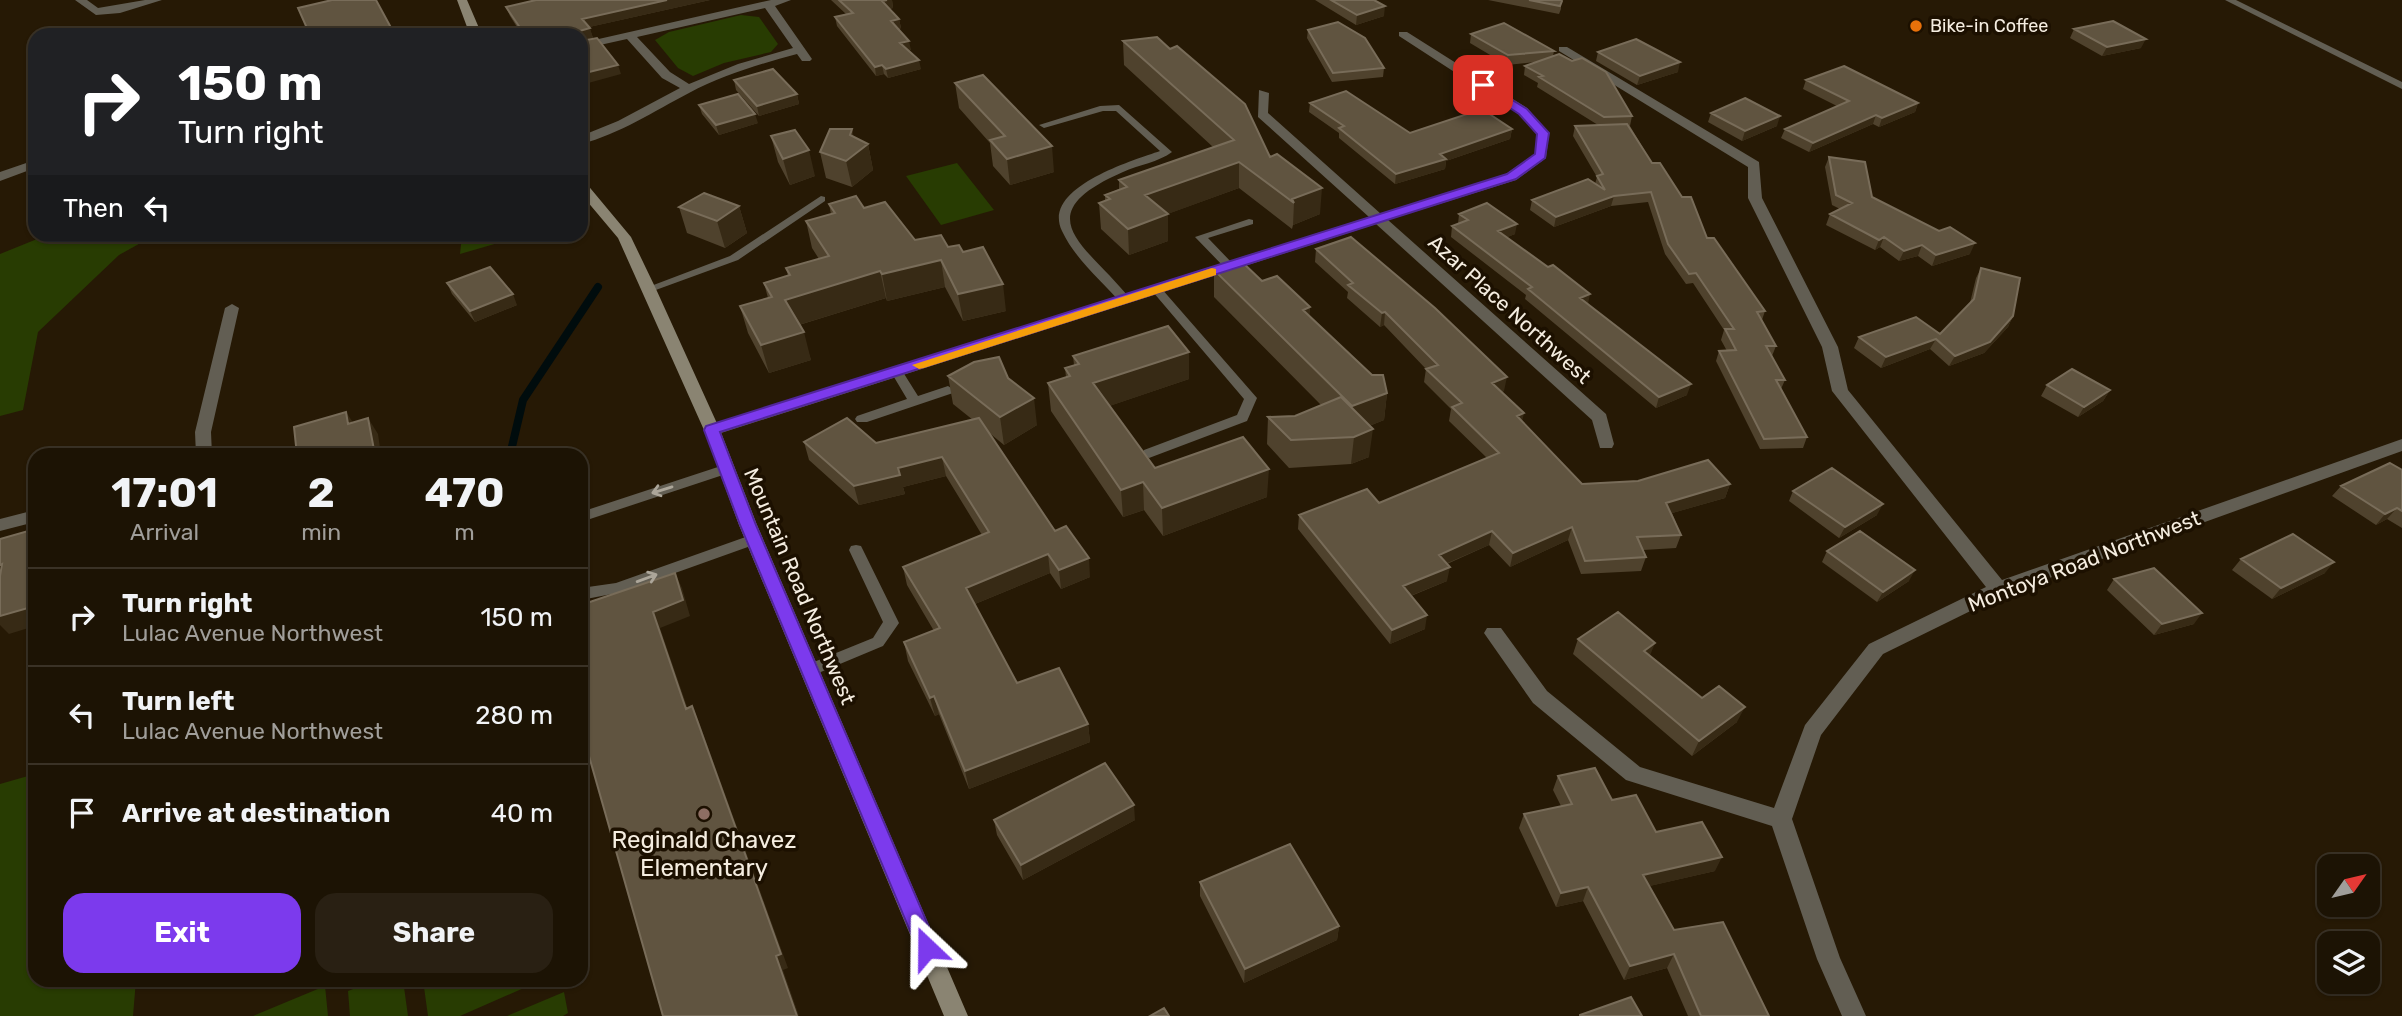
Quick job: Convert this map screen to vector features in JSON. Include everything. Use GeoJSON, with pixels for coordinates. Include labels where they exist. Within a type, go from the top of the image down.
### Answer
{"type":"FeatureCollection","features":[{"type":"Feature","properties":{"kind":"street"},"geometry":{"type":"LineString","coordinates":[[80,0],[96,12],[120,10],[157,0]]}},
{"type":"Feature","properties":{"kind":"street"},"geometry":{"type":"LineString","coordinates":[[462,0],[473,28]]}},
{"type":"Feature","properties":{"kind":"street"},"geometry":{"type":"LineString","coordinates":[[588,45],[786,0]]}},
{"type":"Feature","properties":{"kind":"street"},"geometry":{"type":"LineString","coordinates":[[588,138],[614,130],[688,88],[743,65],[803,54],[768,4]]}},
{"type":"Feature","properties":{"kind":"street"},"geometry":{"type":"LineString","coordinates":[[712,430],[1511,177],[1541,155],[1543,133],[1523,111],[1403,33]]}},
{"type":"Feature","properties":{"kind":"street"},"geometry":{"type":"LineString","coordinates":[[629,36],[666,75],[688,88]]}},
{"type":"Feature","properties":{"kind":"street"},"geometry":{"type":"LineString","coordinates":[[1563,48],[1754,164],[1755,198],[1830,347],[1840,391],[1998,589]]}},
{"type":"Feature","properties":{"kind":"street","name":"Azar Place Northwest"},"geometry":{"type":"LineString","coordinates":[[1263,93],[1262,114],[1600,418],[1606,444]]}},
{"type":"Feature","properties":{"kind":"street"},"geometry":{"type":"LineString","coordinates":[[0,177],[28,167]]}},
{"type":"Feature","properties":{"kind":"street","name":"Mountain Road Northwest"},"geometry":{"type":"LineString","coordinates":[[588,194],[624,237],[649,289],[712,430],[754,539],[956,1016]]}},
{"type":"Feature","properties":{"kind":"street"},"geometry":{"type":"LineString","coordinates":[[203,448],[202,432],[232,307]]}},
{"type":"Feature","properties":{"kind":"street","name":"Montoya Road Northwest"},"geometry":{"type":"LineString","coordinates":[[1781,819],[1812,731],[1876,649],[1998,589],[2402,445]]}},
{"type":"Feature","properties":{"kind":"street"},"geometry":{"type":"LineString","coordinates":[[0,525],[28,518]]}},
{"type":"Feature","properties":{"kind":"street"},"geometry":{"type":"LineString","coordinates":[[1494,633],[1539,697],[1633,774],[1781,819],[1829,959],[1854,1016]]}},
{"type":"Feature","properties":{"kind":"lane"},"geometry":{"type":"LineString","coordinates":[[2229,0],[2402,86]]}},
{"type":"Feature","properties":{"kind":"lane"},"geometry":{"type":"LineString","coordinates":[[1044,125],[1103,108],[1119,108],[1167,152],[1091,183],[1077,192],[1065,211],[1063,220],[1066,230],[1125,300]]}},
{"type":"Feature","properties":{"kind":"lane"},"geometry":{"type":"LineString","coordinates":[[649,289],[734,258],[821,199]]}},
{"type":"Feature","properties":{"kind":"lane"},"geometry":{"type":"LineString","coordinates":[[1229,267],[1200,237],[1249,222]]}},
{"type":"Feature","properties":{"kind":"lane"},"geometry":{"type":"LineString","coordinates":[[1149,453],[1242,418],[1251,398],[1157,290]]}},
{"type":"Feature","properties":{"kind":"lane"},"geometry":{"type":"LineString","coordinates":[[897,372],[915,401]]}},
{"type":"Feature","properties":{"kind":"lane"},"geometry":{"type":"LineString","coordinates":[[862,419],[948,390]]}},
{"type":"Feature","properties":{"kind":"lane"},"geometry":{"type":"LineString","coordinates":[[588,515],[727,469]]}},
{"type":"Feature","properties":{"kind":"lane"},"geometry":{"type":"LineString","coordinates":[[588,593],[617,589],[754,539]]}},
{"type":"Feature","properties":{"kind":"lane"},"geometry":{"type":"LineString","coordinates":[[810,670],[878,642],[891,623],[856,550]]}},
{"type":"Feature","properties":{"kind":"green space"},"geometry":{"type":"Polygon","coordinates":[[[741,15],[759,17],[778,44],[771,52],[724,63],[693,76],[678,68],[655,40],[669,32],[741,15]]]}},
{"type":"Feature","properties":{"kind":"green space"},"geometry":{"type":"Polygon","coordinates":[[[957,163],[994,210],[941,225],[906,176],[957,163]]]}},
{"type":"Feature","properties":{"kind":"green space"},"geometry":{"type":"Polygon","coordinates":[[[30,242],[142,242],[119,255],[38,332],[23,410],[0,416],[0,254],[30,242]]]}},
{"type":"Feature","properties":{"kind":"green space"},"geometry":{"type":"Polygon","coordinates":[[[461,242],[502,242],[460,254],[461,242]]]}},
{"type":"Feature","properties":{"kind":"green space"},"geometry":{"type":"Polygon","coordinates":[[[28,776],[28,987],[135,987],[133,1016],[0,1016],[0,784],[28,776]]]}},
{"type":"Feature","properties":{"kind":"green space"},"geometry":{"type":"Polygon","coordinates":[[[323,987],[325,987],[328,1016],[253,1016],[323,987]]]}},
{"type":"Feature","properties":{"kind":"green space"},"geometry":{"type":"Polygon","coordinates":[[[358,987],[404,987],[408,1016],[350,1016],[348,991],[358,987]]]}},
{"type":"Feature","properties":{"kind":"green space"},"geometry":{"type":"Polygon","coordinates":[[[424,987],[526,987],[460,1016],[428,1016],[424,987]]]}},
{"type":"Feature","properties":{"kind":"green space"},"geometry":{"type":"Polygon","coordinates":[[[564,992],[568,1013],[563,1016],[507,1016],[564,992]]]}},
{"type":"Feature","properties":{"kind":"building"},"geometry":{"type":"Polygon","coordinates":[[[332,0],[376,0],[391,28],[307,28],[298,8],[332,0]]]}},
{"type":"Feature","properties":{"kind":"building"},"geometry":{"type":"Polygon","coordinates":[[[536,0],[667,0],[582,19],[588,29],[520,28],[506,7],[536,0]]]}},
{"type":"Feature","properties":{"kind":"building"},"geometry":{"type":"Polygon","coordinates":[[[839,0],[887,0],[882,1],[899,19],[891,21],[909,41],[900,43],[919,60],[886,69],[882,65],[875,67],[835,17],[853,13],[839,0]]]}},
{"type":"Feature","properties":{"kind":"building"},"geometry":{"type":"Polygon","coordinates":[[[1331,0],[1374,0],[1385,6],[1357,15],[1331,0]]]}},
{"type":"Feature","properties":{"kind":"building"},"geometry":{"type":"Polygon","coordinates":[[[1529,0],[1561,0],[1562,1],[1560,6],[1529,0]]]}},
{"type":"Feature","properties":{"kind":"building"},"geometry":{"type":"Polygon","coordinates":[[[2113,21],[2146,39],[2107,47],[2074,29],[2113,21]]]}},
{"type":"Feature","properties":{"kind":"building"},"geometry":{"type":"Polygon","coordinates":[[[1338,22],[1365,38],[1384,68],[1333,73],[1308,30],[1338,22]]]}},
{"type":"Feature","properties":{"kind":"building"},"geometry":{"type":"Polygon","coordinates":[[[1504,23],[1554,51],[1508,55],[1471,34],[1504,23]]]}},
{"type":"Feature","properties":{"kind":"building"},"geometry":{"type":"Polygon","coordinates":[[[1157,37],[1170,49],[1177,46],[1245,104],[1270,157],[1277,154],[1322,188],[1292,199],[1294,203],[1239,162],[1145,195],[1168,214],[1128,229],[1099,203],[1110,199],[1105,195],[1127,187],[1119,180],[1234,140],[1123,41],[1157,37]]]}},
{"type":"Feature","properties":{"kind":"building"},"geometry":{"type":"Polygon","coordinates":[[[597,38],[618,65],[588,72],[588,40],[597,38]]]}},
{"type":"Feature","properties":{"kind":"building"},"geometry":{"type":"Polygon","coordinates":[[[1636,39],[1680,62],[1640,76],[1598,52],[1636,39]]]}},
{"type":"Feature","properties":{"kind":"building"},"geometry":{"type":"Polygon","coordinates":[[[1559,54],[1572,61],[1582,58],[1606,72],[1632,116],[1604,117],[1525,66],[1559,54]]]}},
{"type":"Feature","properties":{"kind":"building"},"geometry":{"type":"Polygon","coordinates":[[[1844,66],[1918,103],[1882,118],[1876,115],[1813,143],[1785,129],[1849,101],[1806,80],[1844,66]]]}},
{"type":"Feature","properties":{"kind":"building"},"geometry":{"type":"Polygon","coordinates":[[[773,69],[797,94],[757,106],[734,80],[773,69]]]}},
{"type":"Feature","properties":{"kind":"building"},"geometry":{"type":"Polygon","coordinates":[[[983,75],[1052,146],[1007,159],[990,140],[1005,136],[955,83],[983,75]]]}},
{"type":"Feature","properties":{"kind":"building"},"geometry":{"type":"Polygon","coordinates":[[[1346,91],[1410,133],[1482,109],[1512,129],[1440,154],[1446,159],[1396,174],[1339,128],[1344,126],[1310,103],[1346,91]]]}},
{"type":"Feature","properties":{"kind":"building"},"geometry":{"type":"Polygon","coordinates":[[[738,94],[755,114],[716,125],[699,105],[738,94]]]}},
{"type":"Feature","properties":{"kind":"building"},"geometry":{"type":"Polygon","coordinates":[[[1745,98],[1780,116],[1745,131],[1711,113],[1745,98]]]}},
{"type":"Feature","properties":{"kind":"building"},"geometry":{"type":"Polygon","coordinates":[[[1627,124],[1652,163],[1660,163],[1682,197],[1691,197],[1707,238],[1714,238],[1765,311],[1757,312],[1776,346],[1766,346],[1785,380],[1776,380],[1807,437],[1764,439],[1719,351],[1736,350],[1725,329],[1734,329],[1696,273],[1689,274],[1668,244],[1651,192],[1614,196],[1556,217],[1532,200],[1588,179],[1605,190],[1597,176],[1603,174],[1575,126],[1627,124]]]}},
{"type":"Feature","properties":{"kind":"building"},"geometry":{"type":"Polygon","coordinates":[[[830,129],[852,129],[850,135],[868,144],[846,161],[820,152],[830,129]]]}},
{"type":"Feature","properties":{"kind":"building"},"geometry":{"type":"Polygon","coordinates":[[[795,130],[809,150],[783,159],[771,136],[795,130]]]}},
{"type":"Feature","properties":{"kind":"building"},"geometry":{"type":"Polygon","coordinates":[[[1829,157],[1865,162],[1872,197],[1939,231],[1950,227],[1975,243],[1936,255],[1922,245],[1904,251],[1884,237],[1879,240],[1830,214],[1852,203],[1836,195],[1829,157]]]}},
{"type":"Feature","properties":{"kind":"building"},"geometry":{"type":"Polygon","coordinates":[[[704,193],[739,206],[717,221],[679,207],[704,193]]]}},
{"type":"Feature","properties":{"kind":"building"},"geometry":{"type":"Polygon","coordinates":[[[856,196],[864,208],[885,202],[915,240],[941,235],[948,247],[959,245],[963,252],[983,247],[1003,284],[958,294],[941,260],[882,274],[880,271],[785,300],[804,332],[761,345],[740,306],[772,297],[764,283],[790,275],[786,268],[829,256],[806,221],[835,213],[829,204],[856,196]]]}},
{"type":"Feature","properties":{"kind":"building"},"geometry":{"type":"Polygon","coordinates":[[[1487,203],[1517,224],[1498,231],[1548,267],[1553,265],[1590,294],[1580,298],[1691,384],[1659,397],[1528,289],[1532,287],[1452,226],[1468,220],[1459,214],[1487,203]]]}},
{"type":"Feature","properties":{"kind":"building"},"geometry":{"type":"Polygon","coordinates":[[[1351,237],[1435,308],[1507,377],[1492,383],[1524,413],[1517,416],[1582,484],[1638,481],[1708,460],[1730,484],[1666,503],[1681,535],[1637,537],[1646,557],[1585,561],[1572,527],[1513,553],[1492,531],[1439,555],[1450,567],[1403,586],[1427,615],[1392,630],[1299,515],[1367,489],[1379,503],[1499,453],[1452,407],[1462,403],[1426,369],[1438,365],[1385,312],[1382,313],[1348,285],[1353,283],[1316,249],[1351,237]]]}},
{"type":"Feature","properties":{"kind":"building"},"geometry":{"type":"Polygon","coordinates":[[[1241,261],[1262,281],[1277,276],[1310,307],[1303,310],[1372,375],[1383,375],[1387,393],[1352,406],[1214,270],[1241,261]]]}},
{"type":"Feature","properties":{"kind":"building"},"geometry":{"type":"Polygon","coordinates":[[[490,267],[513,294],[470,311],[447,283],[490,267]]]}},
{"type":"Feature","properties":{"kind":"building"},"geometry":{"type":"Polygon","coordinates":[[[1981,268],[2020,278],[2013,316],[1990,342],[1955,356],[1936,339],[1886,357],[1859,337],[1916,317],[1940,334],[1974,299],[1981,268]]]}},
{"type":"Feature","properties":{"kind":"building"},"geometry":{"type":"Polygon","coordinates":[[[1168,326],[1189,352],[1093,383],[1155,468],[1243,437],[1269,469],[1162,508],[1143,482],[1121,490],[1048,383],[1070,376],[1065,368],[1079,364],[1073,356],[1168,326]]]}},
{"type":"Feature","properties":{"kind":"building"},"geometry":{"type":"Polygon","coordinates":[[[999,357],[1008,378],[1034,398],[1000,417],[948,376],[974,362],[999,357]]]}},
{"type":"Feature","properties":{"kind":"building"},"geometry":{"type":"Polygon","coordinates":[[[2072,369],[2110,390],[2084,407],[2047,385],[2072,369]]]}},
{"type":"Feature","properties":{"kind":"building"},"geometry":{"type":"Polygon","coordinates":[[[1341,397],[1373,429],[1354,437],[1291,440],[1268,417],[1295,416],[1341,397]]]}},
{"type":"Feature","properties":{"kind":"building"},"geometry":{"type":"Polygon","coordinates":[[[346,412],[348,424],[368,418],[374,448],[296,448],[294,427],[346,412]]]}},
{"type":"Feature","properties":{"kind":"building"},"geometry":{"type":"Polygon","coordinates":[[[847,418],[876,443],[979,418],[1055,531],[1066,526],[1089,558],[1059,570],[1048,554],[966,588],[1017,683],[1059,668],[1088,724],[965,771],[934,696],[930,698],[904,642],[940,628],[903,567],[989,532],[942,457],[898,468],[900,475],[854,486],[804,442],[847,418]]]}},
{"type":"Feature","properties":{"kind":"building"},"geometry":{"type":"Polygon","coordinates":[[[2390,463],[2402,470],[2402,511],[2397,508],[2385,514],[2341,486],[2390,463]]]}},
{"type":"Feature","properties":{"kind":"building"},"geometry":{"type":"Polygon","coordinates":[[[1832,468],[1883,504],[1845,527],[1793,491],[1832,468]]]}},
{"type":"Feature","properties":{"kind":"building"},"geometry":{"type":"Polygon","coordinates":[[[28,531],[28,608],[0,616],[2,564],[0,565],[0,539],[28,531]]]}},
{"type":"Feature","properties":{"kind":"building"},"geometry":{"type":"Polygon","coordinates":[[[1860,531],[1915,570],[1883,592],[1827,551],[1860,531]]]}},
{"type":"Feature","properties":{"kind":"building"},"geometry":{"type":"Polygon","coordinates":[[[2293,534],[2334,562],[2281,588],[2241,559],[2293,534]]]}},
{"type":"Feature","properties":{"kind":"building"},"geometry":{"type":"Polygon","coordinates":[[[2154,568],[2202,613],[2162,624],[2114,579],[2154,568]]]}},
{"type":"Feature","properties":{"kind":"building"},"geometry":{"type":"Polygon","coordinates":[[[675,573],[683,600],[653,612],[686,709],[692,706],[781,954],[776,956],[797,1016],[663,1016],[588,753],[588,603],[675,573]]]}},
{"type":"Feature","properties":{"kind":"building"},"geometry":{"type":"Polygon","coordinates":[[[1618,612],[1655,643],[1644,651],[1702,698],[1719,686],[1745,707],[1699,741],[1578,639],[1618,612]]]}},
{"type":"Feature","properties":{"kind":"building"},"geometry":{"type":"Polygon","coordinates":[[[1105,763],[1134,805],[1021,865],[994,820],[1105,763]]]}},
{"type":"Feature","properties":{"kind":"building"},"geometry":{"type":"Polygon","coordinates":[[[1595,768],[1612,800],[1636,795],[1656,832],[1702,822],[1722,857],[1643,875],[1674,930],[1723,922],[1769,1016],[1701,1016],[1674,954],[1630,966],[1588,887],[1561,893],[1524,814],[1572,804],[1558,776],[1595,768]]]}},
{"type":"Feature","properties":{"kind":"building"},"geometry":{"type":"Polygon","coordinates":[[[1290,844],[1339,926],[1245,969],[1200,882],[1290,844]]]}},
{"type":"Feature","properties":{"kind":"building"},"geometry":{"type":"Polygon","coordinates":[[[1631,997],[1642,1016],[1580,1016],[1580,1015],[1631,997]]]}},
{"type":"Feature","properties":{"kind":"building"},"geometry":{"type":"Polygon","coordinates":[[[1164,1008],[1169,1016],[1150,1016],[1164,1008]]]}},
{"type":"Feature","properties":{"kind":"waterway"},"geometry":{"type":"LineString","coordinates":[[512,448],[523,400],[598,287]]}},
{"type":"Feature","properties":{"kind":"slow traffic"},"geometry":{"type":"LineString","coordinates":[[919,365],[1212,272]]}},
{"type":"Feature","properties":{"kind":"place","name":"Bike-in Coffee"},"geometry":{"type":"Point","coordinates":[1916,26]}},
{"type":"Feature","properties":{"kind":"place","name":"Reginald Chavez Elementary"},"geometry":{"type":"Point","coordinates":[704,814]}},
{"type":"Feature","properties":{"kind":"route"},"geometry":{"type":"LineString","coordinates":[[927,948],[748,525],[712,430],[1511,177],[1541,155],[1543,133],[1523,111],[1483,85]]}}]}
